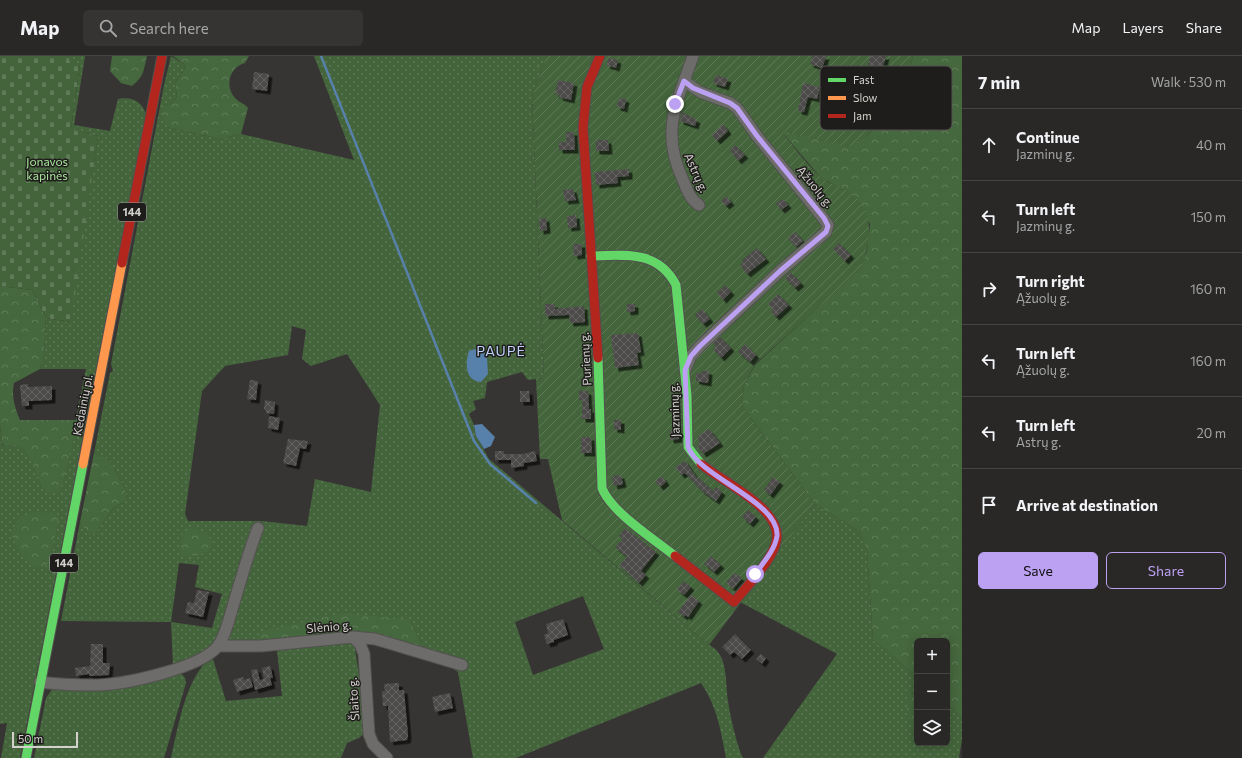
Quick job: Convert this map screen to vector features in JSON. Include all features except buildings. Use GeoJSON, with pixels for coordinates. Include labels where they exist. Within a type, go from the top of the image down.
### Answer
{"type":"FeatureCollection","features":[{"type":"Feature","properties":{"kind":"street","name":"Kėdainių pl."},"geometry":{"type":"LineString","coordinates":[[26,758],[162,56]]}},
{"type":"Feature","properties":{"kind":"street","name":"Purienų g."},"geometry":{"type":"LineString","coordinates":[[600,56],[587,87],[582,128],[599,368],[602,488],[605,496],[615,508],[734,602]]}},
{"type":"Feature","properties":{"kind":"street","name":"Astrų g."},"geometry":{"type":"LineString","coordinates":[[693,56],[672,117],[673,150],[677,169],[690,197],[699,206]]}},
{"type":"Feature","properties":{"kind":"street","name":"Ąžuolų g."},"geometry":{"type":"LineString","coordinates":[[684,81],[693,88],[730,103],[737,108],[757,136],[824,218],[828,226],[826,232],[780,271],[700,346],[691,356],[685,370]]}},
{"type":"Feature","properties":{"kind":"street","name":"Jazminų g."},"geometry":{"type":"LineString","coordinates":[[592,256],[632,256],[655,261],[669,271],[676,286],[685,370],[688,447],[696,461],[729,483],[760,508],[774,524],[776,530],[774,544],[769,555],[734,602]]}},
{"type":"Feature","properties":{"kind":"street"},"geometry":{"type":"LineString","coordinates":[[40,682],[99,685],[134,680],[179,668],[200,660],[218,646],[227,627],[258,528]]}},
{"type":"Feature","properties":{"kind":"street","name":"Slėnio g."},"geometry":{"type":"LineString","coordinates":[[218,646],[261,646],[353,637],[375,639],[462,665]]}},
{"type":"Feature","properties":{"kind":"street","name":"Šlaito g."},"geometry":{"type":"LineString","coordinates":[[353,637],[360,644],[364,654],[369,734],[373,744],[387,758]]}},
{"type":"Feature","properties":{"kind":"green space","name":"Jonavos kapinės"},"geometry":{"type":"Polygon","coordinates":[[[0,56],[69,56],[69,62],[80,64],[71,129],[98,136],[71,322],[46,318],[32,290],[0,286],[0,56]]]}},
{"type":"Feature","properties":{"kind":"green space"},"geometry":{"type":"Polygon","coordinates":[[[69,56],[85,56],[74,125],[110,131],[118,99],[123,98],[135,100],[142,106],[146,114],[20,758],[1,758],[7,723],[0,724],[0,425],[2,444],[5,447],[18,446],[28,452],[34,464],[41,487],[57,491],[63,484],[86,369],[40,369],[44,357],[46,318],[70,322],[98,136],[71,129],[80,65],[69,62],[69,56]]]}},
{"type":"Feature","properties":{"kind":"green space"},"geometry":{"type":"Polygon","coordinates":[[[112,56],[147,56],[141,76],[132,86],[121,83],[110,71],[112,56]]]}},
{"type":"Feature","properties":{"kind":"green space"},"geometry":{"type":"Polygon","coordinates":[[[171,56],[184,64],[185,69],[175,83],[177,96],[172,104],[171,128],[220,139],[241,134],[354,160],[314,56],[546,56],[532,97],[544,378],[528,380],[522,372],[487,382],[485,398],[473,401],[476,409],[469,414],[474,425],[476,436],[489,459],[715,649],[720,655],[725,670],[730,714],[743,758],[726,758],[715,710],[701,683],[516,758],[473,758],[458,672],[424,649],[410,620],[257,644],[223,643],[262,529],[262,521],[258,528],[216,643],[204,653],[173,665],[171,622],[61,621],[80,522],[95,534],[113,508],[127,500],[125,488],[109,460],[94,453],[110,373],[113,371],[111,364],[164,85],[171,56]],[[292,326],[288,355],[225,366],[202,391],[185,514],[188,521],[262,521],[307,526],[315,479],[371,492],[380,405],[347,354],[311,366],[302,359],[306,330],[292,326]],[[179,563],[171,622],[212,628],[222,594],[195,587],[199,565],[179,563]],[[583,596],[515,622],[533,675],[604,649],[583,596]]]}},
{"type":"Feature","properties":{"kind":"green space"},"geometry":{"type":"Polygon","coordinates":[[[173,56],[249,56],[245,63],[240,65],[232,73],[229,83],[232,94],[248,108],[241,134],[220,139],[171,128],[162,121],[164,107],[172,104],[177,96],[175,83],[185,69],[184,64],[173,56]]]}},
{"type":"Feature","properties":{"kind":"green space"},"geometry":{"type":"Polygon","coordinates":[[[546,56],[913,56],[911,66],[820,66],[820,130],[872,130],[867,137],[848,147],[781,131],[817,174],[825,180],[846,190],[858,200],[868,219],[869,239],[860,270],[755,364],[744,385],[742,406],[815,504],[709,645],[562,520],[548,459],[540,459],[536,379],[544,378],[532,97],[546,56]]]}},
{"type":"Feature","properties":{"kind":"green space"},"geometry":{"type":"Polygon","coordinates":[[[913,56],[962,56],[962,719],[950,707],[950,638],[914,638],[914,674],[873,640],[867,550],[859,531],[815,504],[742,406],[744,385],[755,365],[859,270],[867,251],[870,224],[849,192],[821,178],[781,131],[867,137],[872,130],[952,130],[952,66],[911,66],[913,56]]]}},
{"type":"Feature","properties":{"kind":"green space"},"geometry":{"type":"Polygon","coordinates":[[[0,286],[32,290],[46,318],[44,357],[40,369],[14,383],[14,402],[20,420],[77,420],[63,485],[57,491],[49,493],[41,487],[33,462],[24,449],[18,446],[5,447],[2,443],[0,425],[0,286]]]}},
{"type":"Feature","properties":{"kind":"green space"},"geometry":{"type":"Polygon","coordinates":[[[94,453],[109,460],[125,488],[127,500],[113,508],[95,534],[86,530],[80,522],[94,453]]]}},
{"type":"Feature","properties":{"kind":"green space"},"geometry":{"type":"Polygon","coordinates":[[[815,504],[859,531],[867,550],[873,640],[914,674],[914,694],[910,693],[914,730],[914,746],[950,746],[950,707],[962,719],[962,739],[959,758],[763,758],[837,654],[740,602],[815,504]]]}},
{"type":"Feature","properties":{"kind":"green space"},"geometry":{"type":"Polygon","coordinates":[[[39,512],[55,514],[58,520],[50,561],[44,566],[38,567],[32,565],[21,554],[11,533],[21,518],[28,514],[39,512]]]}},
{"type":"Feature","properties":{"kind":"green space"},"geometry":{"type":"Polygon","coordinates":[[[190,528],[206,533],[212,541],[209,551],[199,555],[180,556],[182,533],[190,528]]]}},
{"type":"Feature","properties":{"kind":"green space"},"geometry":{"type":"Polygon","coordinates":[[[343,613],[410,620],[424,649],[370,635],[256,649],[259,635],[263,631],[343,613]]]}},
{"type":"Feature","properties":{"kind":"green space"},"geometry":{"type":"Polygon","coordinates":[[[353,637],[365,712],[365,733],[359,738],[347,743],[341,758],[171,758],[180,717],[189,689],[195,677],[212,656],[226,701],[282,696],[277,650],[353,637]]]}},
{"type":"Feature","properties":{"kind":"green space"},"geometry":{"type":"Polygon","coordinates":[[[180,672],[185,678],[186,683],[164,758],[34,758],[46,698],[53,688],[180,672]]]}},
{"type":"Feature","properties":{"kind":"green space"},"geometry":{"type":"Polygon","coordinates":[[[910,693],[914,694],[914,730],[913,729],[907,709],[910,693]]]}},
{"type":"Feature","properties":{"kind":"water"},"geometry":{"type":"Polygon","coordinates":[[[475,349],[483,351],[487,357],[488,374],[481,382],[476,381],[469,375],[467,366],[469,351],[475,349]]]}},
{"type":"Feature","properties":{"kind":"water"},"geometry":{"type":"Polygon","coordinates":[[[482,424],[495,437],[491,446],[484,449],[476,436],[474,425],[482,424]]]}},
{"type":"Feature","properties":{"kind":"waterway"},"geometry":{"type":"LineString","coordinates":[[321,56],[474,441],[490,464],[536,503]]}},
{"type":"Feature","properties":{"kind":"traffic: fast"},"geometry":{"type":"LineString","coordinates":[[591,256],[616,255],[640,257],[650,260],[669,274],[676,285],[687,395],[688,447],[701,464]]}},
{"type":"Feature","properties":{"kind":"traffic: fast"},"geometry":{"type":"LineString","coordinates":[[598,358],[602,488],[614,506],[624,516],[675,556]]}},
{"type":"Feature","properties":{"kind":"traffic: fast"},"geometry":{"type":"LineString","coordinates":[[26,758],[83,464]]}},
{"type":"Feature","properties":{"kind":"traffic: slow"},"geometry":{"type":"LineString","coordinates":[[83,464],[122,263]]}},
{"type":"Feature","properties":{"kind":"traffic: jam"},"geometry":{"type":"LineString","coordinates":[[122,263],[162,56]]}},
{"type":"Feature","properties":{"kind":"traffic: jam"},"geometry":{"type":"LineString","coordinates":[[598,358],[583,128],[587,87],[600,56]]}},
{"type":"Feature","properties":{"kind":"traffic: jam"},"geometry":{"type":"LineString","coordinates":[[675,556],[734,602],[767,562],[776,544],[777,536],[773,521],[762,508],[749,497],[701,464]]}},
{"type":"Feature","properties":{"kind":"district","name":"PAUPĖ"},"geometry":{"type":"Point","coordinates":[501,351]}},
{"type":"Feature","properties":{"kind":"route"},"geometry":{"type":"LineString","coordinates":[[675,104],[684,81],[700,92],[730,103],[737,108],[757,136],[824,218],[828,226],[826,232],[780,271],[700,346],[691,356],[685,370],[688,447],[691,454],[696,461],[729,483],[760,508],[774,524],[777,537],[769,555],[755,574]]}}]}
